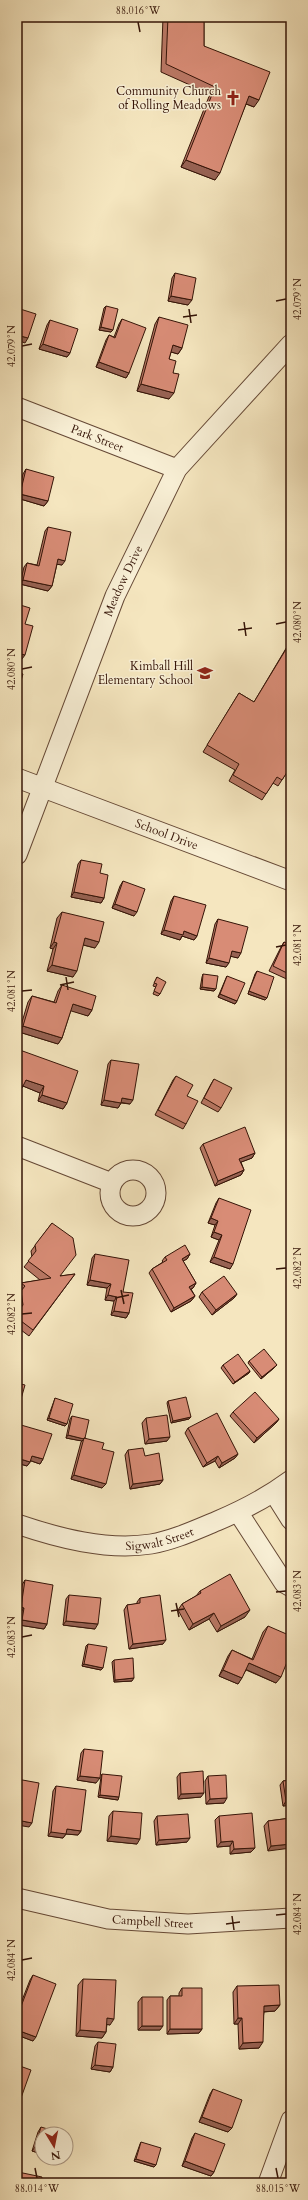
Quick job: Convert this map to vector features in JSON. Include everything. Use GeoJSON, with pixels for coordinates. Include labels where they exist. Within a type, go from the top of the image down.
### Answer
{"type":"FeatureCollection","features":[{"type":"Feature","properties":{"kind":"street","name":"Meadow Drive"},"geometry":{"type":"LineString","coordinates":[[17,855],[114,596],[177,469],[291,344]]}},
{"type":"Feature","properties":{"kind":"street","name":"Park Street"},"geometry":{"type":"LineString","coordinates":[[17,407],[177,469]]}},
{"type":"Feature","properties":{"kind":"street","name":"School Drive"},"geometry":{"type":"LineString","coordinates":[[17,778],[291,881]]}},
{"type":"Feature","properties":{"kind":"street"},"geometry":{"type":"LineString","coordinates":[[17,1146],[112,1183]]}},
{"type":"Feature","properties":{"kind":"street","name":"Sigwalt Street"},"geometry":{"type":"LineString","coordinates":[[17,1524],[82,1542],[121,1546],[150,1544],[184,1535],[238,1512],[274,1493],[291,1480]]}},
{"type":"Feature","properties":{"kind":"street"},"geometry":{"type":"LineString","coordinates":[[274,1493],[291,1520]]}},
{"type":"Feature","properties":{"kind":"street"},"geometry":{"type":"LineString","coordinates":[[238,1512],[284,1582],[291,1587]]}},
{"type":"Feature","properties":{"kind":"street","name":"Campbell Street"},"geometry":{"type":"LineString","coordinates":[[17,1898],[116,1919],[188,1924],[291,1918]]}},
{"type":"Feature","properties":{"kind":"street"},"geometry":{"type":"LineString","coordinates":[[268,2183],[291,2120]]}},
{"type":"Feature","properties":{"kind":"building","name":"Community Church of Rolling Meadows"},"geometry":{"type":"Polygon","coordinates":[[[168,17],[204,17],[204,46],[270,72],[259,100],[249,96],[220,173],[186,160],[215,87],[166,64],[168,17]]]}},
{"type":"Feature","properties":{"kind":"building"},"geometry":{"type":"Polygon","coordinates":[[[175,273],[196,278],[192,300],[171,296],[175,273]]]}},
{"type":"Feature","properties":{"kind":"building"},"geometry":{"type":"Polygon","coordinates":[[[17,274],[20,275],[17,284],[17,274]]]}},
{"type":"Feature","properties":{"kind":"building"},"geometry":{"type":"Polygon","coordinates":[[[106,306],[118,309],[113,330],[101,327],[106,306]]]}},
{"type":"Feature","properties":{"kind":"building"},"geometry":{"type":"Polygon","coordinates":[[[17,308],[36,314],[28,338],[17,335],[17,308]]]}},
{"type":"Feature","properties":{"kind":"building"},"geometry":{"type":"Polygon","coordinates":[[[159,317],[188,325],[182,348],[173,345],[169,359],[176,361],[173,373],[179,374],[174,393],[141,384],[159,317]]]}},
{"type":"Feature","properties":{"kind":"building"},"geometry":{"type":"Polygon","coordinates":[[[122,319],[146,328],[129,373],[99,362],[109,335],[115,338],[122,319]]]}},
{"type":"Feature","properties":{"kind":"building"},"geometry":{"type":"Polygon","coordinates":[[[50,320],[78,329],[70,353],[43,344],[50,320]]]}},
{"type":"Feature","properties":{"kind":"building"},"geometry":{"type":"Polygon","coordinates":[[[26,469],[54,477],[48,501],[20,494],[26,469]]]}},
{"type":"Feature","properties":{"kind":"building"},"geometry":{"type":"Polygon","coordinates":[[[48,527],[71,532],[65,561],[58,559],[52,586],[23,580],[27,563],[39,566],[48,527]]]}},
{"type":"Feature","properties":{"kind":"building"},"geometry":{"type":"Polygon","coordinates":[[[17,604],[30,608],[25,624],[33,626],[25,655],[17,653],[17,604]]]}},
{"type":"Feature","properties":{"kind":"building"},"geometry":{"type":"Polygon","coordinates":[[[291,641],[291,766],[282,780],[277,777],[266,794],[233,775],[239,764],[207,745],[239,693],[254,702],[291,641]]]}},
{"type":"Feature","properties":{"kind":"building"},"geometry":{"type":"Polygon","coordinates":[[[17,672],[23,674],[17,694],[17,672]]]}},
{"type":"Feature","properties":{"kind":"building"},"geometry":{"type":"Polygon","coordinates":[[[81,860],[102,864],[100,873],[108,875],[104,898],[74,892],[81,860]]]}},
{"type":"Feature","properties":{"kind":"building"},"geometry":{"type":"Polygon","coordinates":[[[123,881],[145,889],[137,912],[115,904],[123,881]]]}},
{"type":"Feature","properties":{"kind":"building"},"geometry":{"type":"Polygon","coordinates":[[[174,896],[206,905],[197,936],[184,931],[183,935],[164,930],[174,896]]]}},
{"type":"Feature","properties":{"kind":"building"},"geometry":{"type":"Polygon","coordinates":[[[62,912],[104,922],[99,942],[85,938],[77,971],[52,965],[57,943],[54,942],[62,912]]]}},
{"type":"Feature","properties":{"kind":"building"},"geometry":{"type":"Polygon","coordinates":[[[218,919],[248,927],[241,953],[232,951],[229,963],[209,958],[218,919]]]}},
{"type":"Feature","properties":{"kind":"building"},"geometry":{"type":"Polygon","coordinates":[[[284,942],[291,946],[291,975],[273,966],[284,942]]]}},
{"type":"Feature","properties":{"kind":"building"},"geometry":{"type":"Polygon","coordinates":[[[257,971],[274,977],[267,998],[249,991],[257,971]]]}},
{"type":"Feature","properties":{"kind":"building"},"geometry":{"type":"Polygon","coordinates":[[[203,974],[218,976],[216,989],[202,987],[203,974]]]}},
{"type":"Feature","properties":{"kind":"building"},"geometry":{"type":"Polygon","coordinates":[[[227,976],[245,983],[237,1001],[220,994],[227,976]]]}},
{"type":"Feature","properties":{"kind":"building"},"geometry":{"type":"Polygon","coordinates":[[[157,977],[166,982],[160,994],[154,991],[157,984],[154,983],[157,977]]]}},
{"type":"Feature","properties":{"kind":"building"},"geometry":{"type":"Polygon","coordinates":[[[62,985],[96,996],[92,1010],[73,1004],[62,1038],[23,1026],[32,996],[56,1003],[62,985]]]}},
{"type":"Feature","properties":{"kind":"building"},"geometry":{"type":"Polygon","coordinates":[[[17,1049],[78,1071],[67,1103],[42,1095],[44,1086],[26,1080],[23,1086],[17,1084],[17,1049]]]}},
{"type":"Feature","properties":{"kind":"building"},"geometry":{"type":"Polygon","coordinates":[[[111,1060],[139,1064],[133,1100],[122,1098],[121,1103],[104,1100],[111,1060]]]}},
{"type":"Feature","properties":{"kind":"building"},"geometry":{"type":"Polygon","coordinates":[[[176,1076],[193,1085],[187,1096],[198,1101],[186,1124],[158,1110],[176,1076]]]}},
{"type":"Feature","properties":{"kind":"building"},"geometry":{"type":"Polygon","coordinates":[[[214,1079],[232,1088],[221,1108],[204,1098],[214,1079]]]}},
{"type":"Feature","properties":{"kind":"building"},"geometry":{"type":"Polygon","coordinates":[[[245,1127],[255,1153],[239,1159],[244,1170],[218,1181],[203,1144],[245,1127]]]}},
{"type":"Feature","properties":{"kind":"building"},"geometry":{"type":"Polygon","coordinates":[[[219,1198],[251,1210],[233,1264],[214,1257],[222,1235],[214,1232],[218,1221],[211,1218],[219,1198]]]}},
{"type":"Feature","properties":{"kind":"building"},"geometry":{"type":"Polygon","coordinates":[[[52,1223],[73,1238],[76,1255],[60,1276],[75,1274],[33,1330],[17,1318],[17,1313],[23,1305],[21,1291],[25,1286],[21,1283],[51,1278],[28,1261],[36,1251],[35,1245],[52,1223]]]}},
{"type":"Feature","properties":{"kind":"building"},"geometry":{"type":"Polygon","coordinates":[[[185,1245],[190,1254],[182,1259],[196,1283],[189,1287],[195,1296],[174,1308],[152,1269],[167,1260],[165,1257],[185,1245]]]}},
{"type":"Feature","properties":{"kind":"building"},"geometry":{"type":"Polygon","coordinates":[[[95,1254],[129,1260],[123,1292],[133,1293],[129,1313],[114,1311],[117,1297],[108,1295],[111,1284],[90,1280],[95,1254]]]}},
{"type":"Feature","properties":{"kind":"building"},"geometry":{"type":"Polygon","coordinates":[[[224,1276],[237,1294],[216,1310],[202,1292],[224,1276]]]}},
{"type":"Feature","properties":{"kind":"building"},"geometry":{"type":"Polygon","coordinates":[[[264,1349],[277,1365],[262,1377],[249,1361],[264,1349]]]}},
{"type":"Feature","properties":{"kind":"building"},"geometry":{"type":"Polygon","coordinates":[[[238,1354],[250,1371],[235,1382],[223,1365],[238,1354]]]}},
{"type":"Feature","properties":{"kind":"building"},"geometry":{"type":"Polygon","coordinates":[[[17,1383],[25,1385],[19,1406],[17,1405],[17,1383]]]}},
{"type":"Feature","properties":{"kind":"building"},"geometry":{"type":"Polygon","coordinates":[[[255,1392],[279,1419],[257,1438],[233,1412],[255,1392]]]}},
{"type":"Feature","properties":{"kind":"building"},"geometry":{"type":"Polygon","coordinates":[[[186,1397],[191,1417],[173,1421],[168,1401],[186,1397]]]}},
{"type":"Feature","properties":{"kind":"building"},"geometry":{"type":"Polygon","coordinates":[[[55,1398],[73,1404],[67,1424],[49,1418],[55,1398]]]}},
{"type":"Feature","properties":{"kind":"building"},"geometry":{"type":"Polygon","coordinates":[[[217,1413],[238,1454],[222,1463],[218,1456],[207,1463],[188,1428],[217,1413]]]}},
{"type":"Feature","properties":{"kind":"building"},"geometry":{"type":"Polygon","coordinates":[[[167,1415],[170,1437],[149,1439],[146,1418],[167,1415]]]}},
{"type":"Feature","properties":{"kind":"building"},"geometry":{"type":"Polygon","coordinates":[[[72,1416],[89,1420],[84,1439],[68,1435],[72,1416]]]}},
{"type":"Feature","properties":{"kind":"building"},"geometry":{"type":"Polygon","coordinates":[[[21,1425],[52,1434],[43,1459],[32,1456],[30,1462],[17,1458],[17,1439],[21,1425]]]}},
{"type":"Feature","properties":{"kind":"building"},"geometry":{"type":"Polygon","coordinates":[[[84,1438],[104,1443],[102,1449],[114,1452],[106,1484],[74,1475],[84,1438]]]}},
{"type":"Feature","properties":{"kind":"building"},"geometry":{"type":"Polygon","coordinates":[[[143,1448],[145,1456],[159,1453],[163,1480],[133,1484],[128,1450],[143,1448]]]}},
{"type":"Feature","properties":{"kind":"building"},"geometry":{"type":"Polygon","coordinates":[[[230,1574],[250,1610],[221,1626],[214,1613],[193,1624],[182,1604],[201,1593],[200,1591],[230,1574]]]}},
{"type":"Feature","properties":{"kind":"building"},"geometry":{"type":"Polygon","coordinates":[[[25,1580],[53,1585],[47,1624],[22,1620],[24,1608],[21,1607],[25,1580]]]}},
{"type":"Feature","properties":{"kind":"building"},"geometry":{"type":"Polygon","coordinates":[[[69,1595],[101,1598],[98,1624],[66,1621],[69,1595]]]}},
{"type":"Feature","properties":{"kind":"building"},"geometry":{"type":"Polygon","coordinates":[[[160,1595],[166,1640],[133,1644],[127,1605],[140,1603],[140,1598],[160,1595]]]}},
{"type":"Feature","properties":{"kind":"building"},"geometry":{"type":"Polygon","coordinates":[[[268,1626],[291,1636],[291,1652],[281,1677],[249,1663],[242,1678],[223,1670],[232,1650],[253,1660],[268,1626]]]}},
{"type":"Feature","properties":{"kind":"building"},"geometry":{"type":"Polygon","coordinates":[[[88,1644],[107,1647],[103,1668],[84,1664],[88,1644]]]}},
{"type":"Feature","properties":{"kind":"building"},"geometry":{"type":"Polygon","coordinates":[[[133,1658],[134,1678],[115,1680],[114,1660],[133,1658]]]}},
{"type":"Feature","properties":{"kind":"building"},"geometry":{"type":"Polygon","coordinates":[[[84,1749],[103,1751],[100,1778],[80,1776],[84,1749]]]}},
{"type":"Feature","properties":{"kind":"building"},"geometry":{"type":"Polygon","coordinates":[[[203,1771],[204,1793],[181,1794],[180,1773],[203,1771]]]}},
{"type":"Feature","properties":{"kind":"building"},"geometry":{"type":"Polygon","coordinates":[[[102,1774],[122,1776],[119,1797],[100,1795],[102,1774]]]}},
{"type":"Feature","properties":{"kind":"building"},"geometry":{"type":"Polygon","coordinates":[[[226,1775],[227,1798],[210,1799],[208,1776],[226,1775]]]}},
{"type":"Feature","properties":{"kind":"building"},"geometry":{"type":"Polygon","coordinates":[[[17,1779],[39,1783],[32,1823],[17,1820],[17,1779]]]}},
{"type":"Feature","properties":{"kind":"building"},"geometry":{"type":"Polygon","coordinates":[[[291,1780],[291,1801],[286,1801],[283,1781],[291,1780]]]}},
{"type":"Feature","properties":{"kind":"building"},"geometry":{"type":"Polygon","coordinates":[[[56,1786],[86,1790],[81,1831],[67,1829],[66,1834],[51,1832],[56,1786]]]}},
{"type":"Feature","properties":{"kind":"building"},"geometry":{"type":"Polygon","coordinates":[[[113,1811],[142,1813],[140,1839],[111,1836],[113,1811]]]}},
{"type":"Feature","properties":{"kind":"building"},"geometry":{"type":"Polygon","coordinates":[[[252,1813],[255,1848],[234,1849],[233,1841],[221,1842],[219,1816],[252,1813]]]}},
{"type":"Feature","properties":{"kind":"building"},"geometry":{"type":"Polygon","coordinates":[[[188,1814],[190,1838],[159,1840],[157,1816],[188,1814]]]}},
{"type":"Feature","properties":{"kind":"building"},"geometry":{"type":"Polygon","coordinates":[[[291,1818],[291,1844],[271,1846],[268,1821],[291,1818]]]}},
{"type":"Feature","properties":{"kind":"building"},"geometry":{"type":"Polygon","coordinates":[[[33,1975],[56,1984],[36,2037],[17,2030],[17,2017],[33,1975]]]}},
{"type":"Feature","properties":{"kind":"building"},"geometry":{"type":"Polygon","coordinates":[[[83,1979],[116,1980],[114,2019],[107,2018],[106,2032],[80,2030],[83,1979]]]}},
{"type":"Feature","properties":{"kind":"building"},"geometry":{"type":"Polygon","coordinates":[[[279,1985],[280,2005],[264,2006],[263,2042],[243,2043],[242,2018],[238,2018],[237,1986],[279,1985]]]}},
{"type":"Feature","properties":{"kind":"building"},"geometry":{"type":"Polygon","coordinates":[[[182,1988],[202,1988],[202,2029],[170,2029],[170,1996],[182,1996],[182,1988]]]}},
{"type":"Feature","properties":{"kind":"building"},"geometry":{"type":"Polygon","coordinates":[[[142,1997],[163,1997],[163,2026],[142,2026],[142,1997]]]}},
{"type":"Feature","properties":{"kind":"building"},"geometry":{"type":"Polygon","coordinates":[[[98,2042],[116,2044],[113,2067],[95,2065],[98,2042]]]}},
{"type":"Feature","properties":{"kind":"building"},"geometry":{"type":"Polygon","coordinates":[[[17,2065],[31,2070],[21,2098],[17,2097],[17,2065]]]}},
{"type":"Feature","properties":{"kind":"building"},"geometry":{"type":"Polygon","coordinates":[[[213,2089],[242,2100],[232,2128],[202,2117],[213,2089]]]}},
{"type":"Feature","properties":{"kind":"building"},"geometry":{"type":"Polygon","coordinates":[[[195,2133],[225,2144],[214,2172],[185,2161],[195,2133]]]}},
{"type":"Feature","properties":{"kind":"building"},"geometry":{"type":"Polygon","coordinates":[[[141,2142],[161,2148],[156,2165],[136,2159],[141,2142]]]}},
{"type":"Feature","properties":{"kind":"building"},"geometry":{"type":"Polygon","coordinates":[[[18,2172],[42,2177],[41,2183],[17,2183],[18,2172]]]}},
{"type":"Feature","properties":{"kind":"building"},"geometry":{"type":"Polygon","coordinates":[[[173,2180],[181,2183],[172,2183],[173,2180]]]}},
{"type":"Feature","properties":{"kind":"place","name":"Community Church of Rolling Meadows"},"geometry":{"type":"Point","coordinates":[233,98]}},
{"type":"Feature","properties":{"kind":"place","name":"Kimball Hill Elementary School"},"geometry":{"type":"Point","coordinates":[205,673]}}]}
